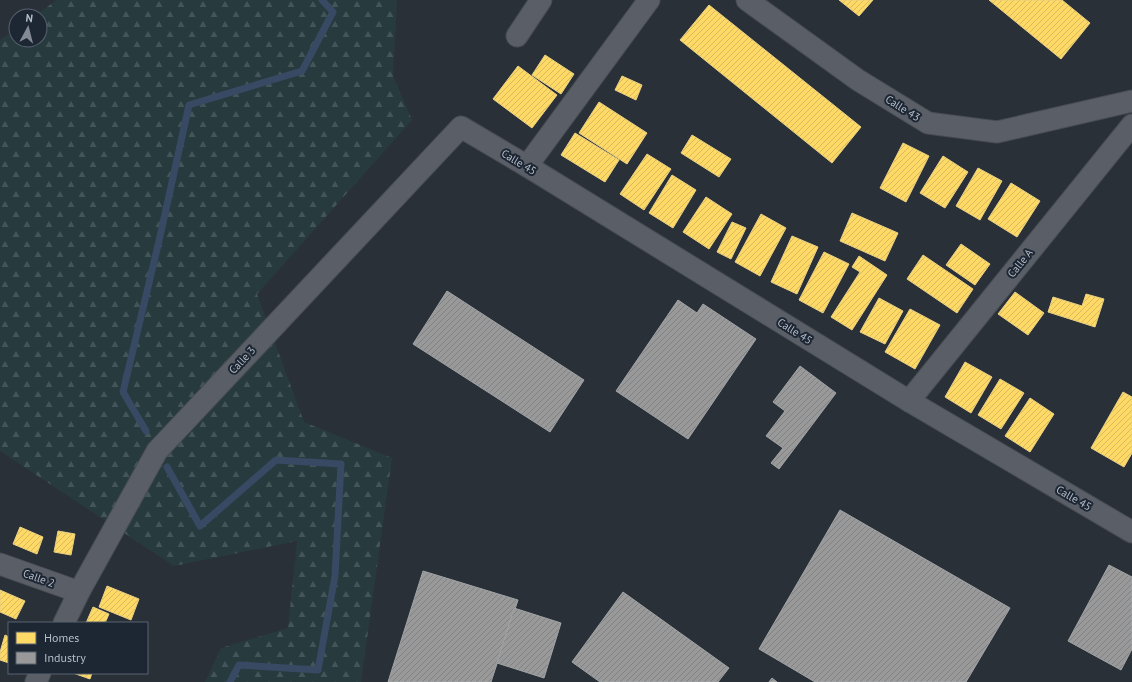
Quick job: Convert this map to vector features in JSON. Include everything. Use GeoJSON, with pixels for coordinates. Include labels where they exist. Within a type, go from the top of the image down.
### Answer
{"type":"FeatureCollection","features":[{"type":"Feature","properties":{"kind":"street"},"geometry":{"type":"LineString","coordinates":[[517,36],[541,0]]}},
{"type":"Feature","properties":{"kind":"street"},"geometry":{"type":"LineString","coordinates":[[527,166],[649,0]]}},
{"type":"Feature","properties":{"kind":"street","name":"Calle 43"},"geometry":{"type":"LineString","coordinates":[[748,0],[858,80],[928,123],[997,132],[1132,101]]}},
{"type":"Feature","properties":{"kind":"street","name":"Calle A"},"geometry":{"type":"LineString","coordinates":[[909,401],[1132,125]]}},
{"type":"Feature","properties":{"kind":"street","name":"Calle 45"},"geometry":{"type":"LineString","coordinates":[[461,127],[909,401],[1132,532]]}},
{"type":"Feature","properties":{"kind":"street","name":"Calle 3"},"geometry":{"type":"LineString","coordinates":[[64,622],[79,592],[157,451],[461,127]]}},
{"type":"Feature","properties":{"kind":"street","name":"Calle 2"},"geometry":{"type":"LineString","coordinates":[[0,564],[79,592]]}},
{"type":"Feature","properties":{"kind":"green space"},"geometry":{"type":"Polygon","coordinates":[[[57,0],[397,0],[393,76],[412,120],[257,294],[304,422],[392,458],[361,682],[205,682],[221,648],[288,628],[297,541],[174,566],[0,451],[0,40],[8,34],[8,48],[48,48],[48,8],[46,8],[57,0]]]}},
{"type":"Feature","properties":{"kind":"building: Homes"},"geometry":{"type":"Polygon","coordinates":[[[839,0],[873,0],[859,16],[839,0]]]}},
{"type":"Feature","properties":{"kind":"building: Homes"},"geometry":{"type":"Polygon","coordinates":[[[989,0],[1062,0],[1090,23],[1061,59],[989,0]]]}},
{"type":"Feature","properties":{"kind":"building: Homes"},"geometry":{"type":"Polygon","coordinates":[[[709,5],[861,127],[832,163],[680,40],[709,5]]]}},
{"type":"Feature","properties":{"kind":"building: Homes"},"geometry":{"type":"Polygon","coordinates":[[[545,55],[574,74],[561,94],[532,75],[545,55]]]}},
{"type":"Feature","properties":{"kind":"building: Homes"},"geometry":{"type":"Polygon","coordinates":[[[518,66],[557,95],[532,128],[493,99],[518,66]]]}},
{"type":"Feature","properties":{"kind":"building: Homes"},"geometry":{"type":"Polygon","coordinates":[[[622,76],[642,85],[636,100],[615,90],[622,76]]]}},
{"type":"Feature","properties":{"kind":"building: Homes"},"geometry":{"type":"Polygon","coordinates":[[[599,102],[647,133],[627,164],[579,133],[599,102]]]}},
{"type":"Feature","properties":{"kind":"building: Homes"},"geometry":{"type":"Polygon","coordinates":[[[575,133],[619,160],[605,182],[561,155],[575,133]]]}},
{"type":"Feature","properties":{"kind":"building: Homes"},"geometry":{"type":"Polygon","coordinates":[[[692,135],[731,159],[719,177],[681,153],[692,135]]]}},
{"type":"Feature","properties":{"kind":"building: Homes"},"geometry":{"type":"Polygon","coordinates":[[[903,143],[929,156],[906,202],[880,188],[903,143]]]}},
{"type":"Feature","properties":{"kind":"building: Homes"},"geometry":{"type":"Polygon","coordinates":[[[647,154],[671,169],[644,210],[620,194],[647,154]]]}},
{"type":"Feature","properties":{"kind":"building: Homes"},"geometry":{"type":"Polygon","coordinates":[[[943,156],[968,172],[945,208],[920,193],[943,156]]]}},
{"type":"Feature","properties":{"kind":"building: Homes"},"geometry":{"type":"Polygon","coordinates":[[[978,168],[1002,181],[980,220],[956,206],[978,168]]]}},
{"type":"Feature","properties":{"kind":"building: Homes"},"geometry":{"type":"Polygon","coordinates":[[[672,175],[696,190],[673,228],[649,213],[672,175]]]}},
{"type":"Feature","properties":{"kind":"building: Homes"},"geometry":{"type":"Polygon","coordinates":[[[1011,183],[1040,201],[1017,237],[988,219],[1011,183]]]}},
{"type":"Feature","properties":{"kind":"building: Homes"},"geometry":{"type":"Polygon","coordinates":[[[706,197],[732,214],[709,249],[683,232],[706,197]]]}},
{"type":"Feature","properties":{"kind":"building: Homes"},"geometry":{"type":"Polygon","coordinates":[[[852,213],[898,233],[885,261],[840,241],[852,213]]]}},
{"type":"Feature","properties":{"kind":"building: Homes"},"geometry":{"type":"Polygon","coordinates":[[[761,214],[786,228],[760,276],[735,262],[761,214]]]}},
{"type":"Feature","properties":{"kind":"building: Homes"},"geometry":{"type":"Polygon","coordinates":[[[732,222],[746,228],[731,259],[717,252],[732,222]]]}},
{"type":"Feature","properties":{"kind":"building: Homes"},"geometry":{"type":"Polygon","coordinates":[[[792,236],[818,247],[797,294],[771,282],[792,236]]]}},
{"type":"Feature","properties":{"kind":"building: Homes"},"geometry":{"type":"Polygon","coordinates":[[[961,244],[990,264],[975,285],[946,265],[961,244]]]}},
{"type":"Feature","properties":{"kind":"building: Homes"},"geometry":{"type":"Polygon","coordinates":[[[824,252],[849,264],[823,313],[799,300],[824,252]]]}},
{"type":"Feature","properties":{"kind":"building: Homes"},"geometry":{"type":"Polygon","coordinates":[[[923,255],[973,289],[957,313],[907,279],[923,255]]]}},
{"type":"Feature","properties":{"kind":"building: Homes"},"geometry":{"type":"Polygon","coordinates":[[[859,256],[887,275],[852,330],[831,317],[860,272],[852,267],[859,256]]]}},
{"type":"Feature","properties":{"kind":"building: Homes"},"geometry":{"type":"Polygon","coordinates":[[[1015,292],[1044,313],[1028,335],[998,314],[1015,292]]]}},
{"type":"Feature","properties":{"kind":"building: Homes"},"geometry":{"type":"Polygon","coordinates":[[[1086,294],[1104,299],[1095,327],[1048,312],[1053,297],[1082,306],[1086,294]]]}},
{"type":"Feature","properties":{"kind":"building: Homes"},"geometry":{"type":"Polygon","coordinates":[[[879,298],[903,311],[885,344],[860,332],[879,298]]]}},
{"type":"Feature","properties":{"kind":"building: Homes"},"geometry":{"type":"Polygon","coordinates":[[[910,309],[940,325],[915,369],[885,352],[910,309]]]}},
{"type":"Feature","properties":{"kind":"building: Homes"},"geometry":{"type":"Polygon","coordinates":[[[965,362],[992,377],[971,413],[945,397],[965,362]]]}},
{"type":"Feature","properties":{"kind":"building: Homes"},"geometry":{"type":"Polygon","coordinates":[[[1000,379],[1024,393],[1001,429],[978,415],[1000,379]]]}},
{"type":"Feature","properties":{"kind":"building: Homes"},"geometry":{"type":"Polygon","coordinates":[[[1123,392],[1132,397],[1132,453],[1124,467],[1091,448],[1123,392]]]}},
{"type":"Feature","properties":{"kind":"building: Homes"},"geometry":{"type":"Polygon","coordinates":[[[1030,398],[1054,414],[1030,452],[1005,436],[1030,398]]]}},
{"type":"Feature","properties":{"kind":"building: Homes"},"geometry":{"type":"Polygon","coordinates":[[[20,527],[43,537],[37,554],[13,544],[20,527]]]}},
{"type":"Feature","properties":{"kind":"building: Homes"},"geometry":{"type":"Polygon","coordinates":[[[58,531],[75,534],[71,555],[54,552],[58,531]]]}},
{"type":"Feature","properties":{"kind":"building: Homes"},"geometry":{"type":"Polygon","coordinates":[[[107,586],[139,599],[131,620],[99,607],[107,586]]]}},
{"type":"Feature","properties":{"kind":"building: Homes"},"geometry":{"type":"Polygon","coordinates":[[[0,590],[25,601],[16,619],[0,612],[0,590]]]}},
{"type":"Feature","properties":{"kind":"building: Homes"},"geometry":{"type":"Polygon","coordinates":[[[93,607],[109,614],[105,622],[86,622],[93,607]]]}},
{"type":"Feature","properties":{"kind":"building: Homes"},"geometry":{"type":"Polygon","coordinates":[[[5,635],[8,636],[8,663],[0,660],[0,652],[5,635]]]}},
{"type":"Feature","properties":{"kind":"building: Homes"},"geometry":{"type":"Polygon","coordinates":[[[76,674],[92,674],[90,679],[76,674]]]}},
{"type":"Feature","properties":{"kind":"building: Industry"},"geometry":{"type":"Polygon","coordinates":[[[447,291],[584,380],[550,432],[413,344],[447,291]]]}},
{"type":"Feature","properties":{"kind":"building: Industry"},"geometry":{"type":"Polygon","coordinates":[[[678,300],[697,313],[703,304],[756,339],[688,439],[616,391],[678,300]]]}},
{"type":"Feature","properties":{"kind":"building: Industry"},"geometry":{"type":"Polygon","coordinates":[[[800,366],[836,393],[779,469],[771,463],[783,448],[766,436],[785,411],[773,402],[800,366]]]}},
{"type":"Feature","properties":{"kind":"building: Industry"},"geometry":{"type":"Polygon","coordinates":[[[840,510],[1010,608],[966,682],[815,682],[759,649],[840,510]]]}},
{"type":"Feature","properties":{"kind":"building: Industry"},"geometry":{"type":"Polygon","coordinates":[[[1109,565],[1132,577],[1132,649],[1121,670],[1068,641],[1109,565]]]}},
{"type":"Feature","properties":{"kind":"building: Industry"},"geometry":{"type":"Polygon","coordinates":[[[423,571],[518,600],[491,682],[388,682],[423,571]]]}},
{"type":"Feature","properties":{"kind":"building: Industry"},"geometry":{"type":"Polygon","coordinates":[[[623,592],[729,668],[718,682],[600,682],[572,662],[623,592]]]}},
{"type":"Feature","properties":{"kind":"building: Industry"},"geometry":{"type":"Polygon","coordinates":[[[514,608],[561,623],[544,678],[497,663],[514,608]]]}},
{"type":"Feature","properties":{"kind":"building: Industry"},"geometry":{"type":"Polygon","coordinates":[[[772,678],[777,682],[769,682],[772,678]]]}},
{"type":"Feature","properties":{"kind":"waterway"},"geometry":{"type":"LineString","coordinates":[[146,431],[123,392],[159,241],[189,105],[302,71],[333,12],[322,0]]}},
{"type":"Feature","properties":{"kind":"waterway"},"geometry":{"type":"LineString","coordinates":[[167,467],[200,526],[276,460],[341,464],[335,576],[318,670],[239,665],[230,682]]}}]}
